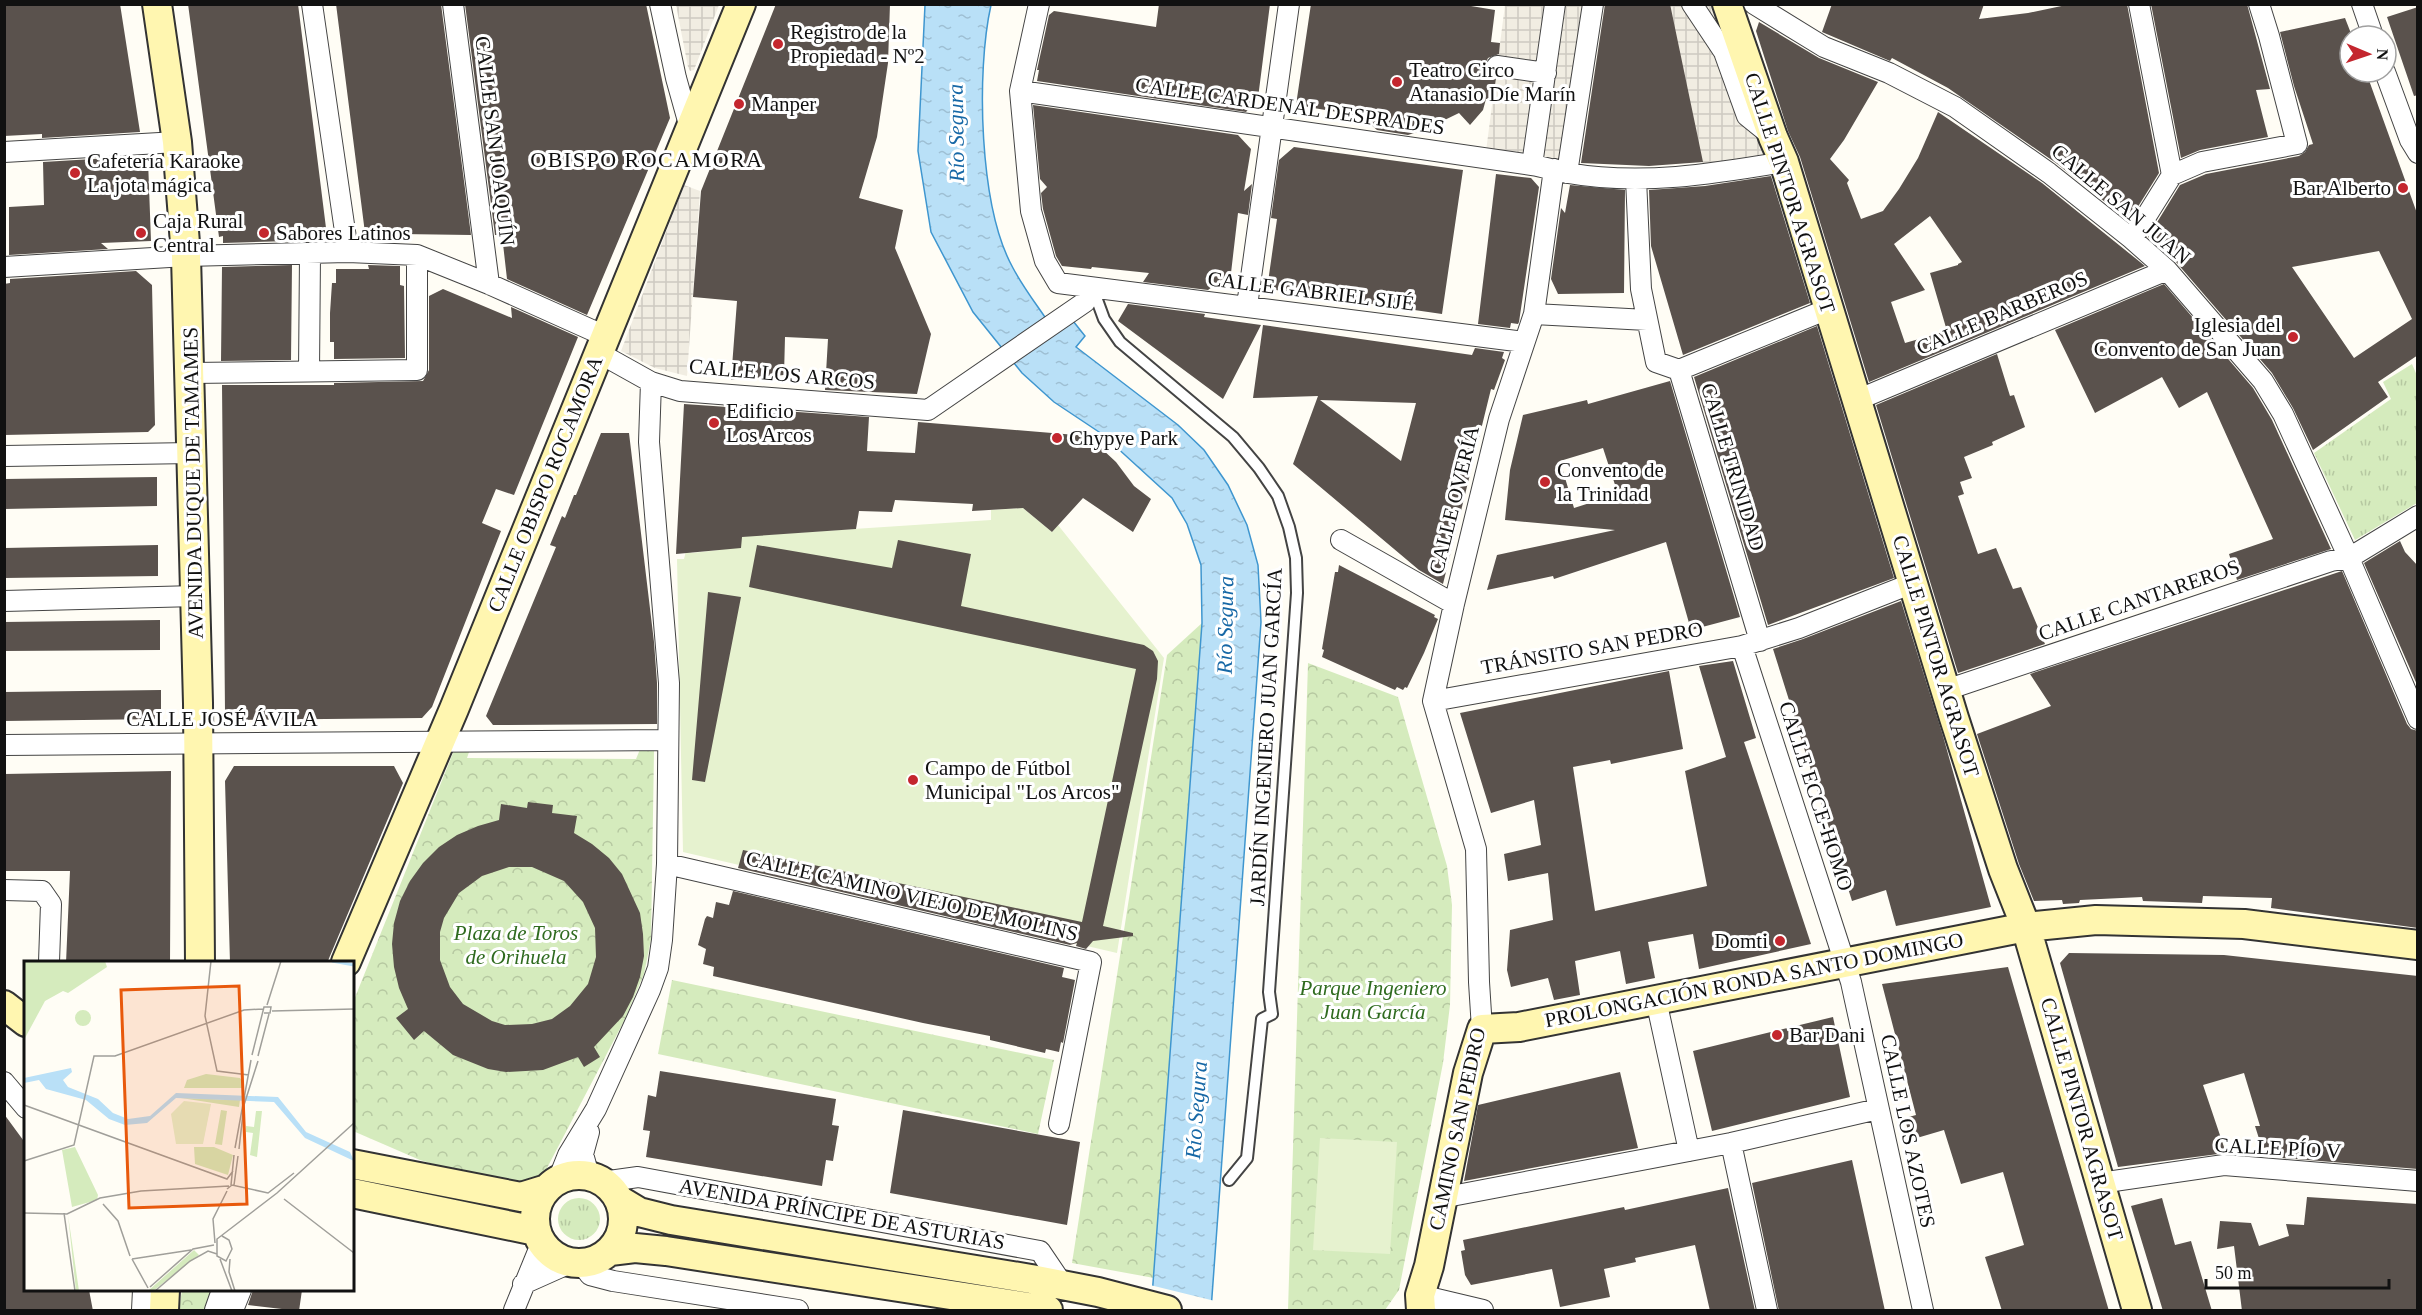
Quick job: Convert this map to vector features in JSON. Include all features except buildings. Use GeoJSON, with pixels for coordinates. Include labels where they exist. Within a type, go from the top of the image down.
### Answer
{"type":"FeatureCollection","features":[{"type":"Feature","properties":{"kind":"street","name":"AVENIDA DUQUE DE TAMAMES"},"geometry":{"type":"LineString","coordinates":[[157,4],[177,142],[186,256],[196,596],[200,961]]}},
{"type":"Feature","properties":{"kind":"street"},"geometry":{"type":"LineString","coordinates":[[312,4],[348,252]]}},
{"type":"Feature","properties":{"kind":"street","name":"CALLE SAN JOAQUÍN"},"geometry":{"type":"LineString","coordinates":[[453,4],[489,284]]}},
{"type":"Feature","properties":{"kind":"street"},"geometry":{"type":"LineString","coordinates":[[660,4],[676,78],[690,128]]}},
{"type":"Feature","properties":{"kind":"street","name":"CALLE OBISPO ROCAMORA"},"geometry":{"type":"LineString","coordinates":[[347,961],[441,741],[741,4]]}},
{"type":"Feature","properties":{"kind":"street","name":"CALLE GABRIEL SIJÉ"},"geometry":{"type":"LineString","coordinates":[[1039,4],[1020,91],[1032,211],[1045,261],[1058,283],[1524,342]]}},
{"type":"Feature","properties":{"kind":"street"},"geometry":{"type":"LineString","coordinates":[[1247,306],[1289,4]]}},
{"type":"Feature","properties":{"kind":"street"},"geometry":{"type":"LineString","coordinates":[[1532,165],[1555,4]]}},
{"type":"Feature","properties":{"kind":"street","name":"CALLE OVERÍA"},"geometry":{"type":"LineString","coordinates":[[1433,701],[1454,603],[1499,418],[1534,314],[1593,4]]}},
{"type":"Feature","properties":{"kind":"street"},"geometry":{"type":"LineString","coordinates":[[1692,4],[1724,52],[1747,116],[1778,149]]}},
{"type":"Feature","properties":{"kind":"street","name":"CALLE PINTOR AGRASOT"},"geometry":{"type":"LineString","coordinates":[[1727,4],[1778,149],[2003,869],[2026,927],[2137,1311]]}},
{"type":"Feature","properties":{"kind":"street","name":"CALLE SAN JUAN"},"geometry":{"type":"LineString","coordinates":[[1754,4],[1824,47],[1889,73],[1956,106],[2049,173],[2167,270],[2232,344],[2283,414],[2349,558],[2418,719]]}},
{"type":"Feature","properties":{"kind":"street"},"geometry":{"type":"LineString","coordinates":[[2139,4],[2172,175]]}},
{"type":"Feature","properties":{"kind":"street"},"geometry":{"type":"LineString","coordinates":[[2132,239],[2172,175],[2202,162],[2297,144],[2259,4]]}},
{"type":"Feature","properties":{"kind":"street"},"geometry":{"type":"LineString","coordinates":[[2362,4],[2369,24]]}},
{"type":"Feature","properties":{"kind":"street"},"geometry":{"type":"LineString","coordinates":[[1497,66],[1546,73]]}},
{"type":"Feature","properties":{"kind":"street"},"geometry":{"type":"LineString","coordinates":[[2390,84],[2417,154]]}},
{"type":"Feature","properties":{"kind":"street","name":"CALLE CARDENAL DESPRADES"},"geometry":{"type":"LineString","coordinates":[[1020,91],[1561,171],[1636,178],[1695,177],[1778,149]]}},
{"type":"Feature","properties":{"kind":"street"},"geometry":{"type":"LineString","coordinates":[[4,152],[177,142]]}},
{"type":"Feature","properties":{"kind":"street","name":"CALLE TRINIDAD"},"geometry":{"type":"LineString","coordinates":[[1636,178],[1641,290],[1656,362],[1679,370],[1751,643]]}},
{"type":"Feature","properties":{"kind":"street","name":"CALLE LOS ARCOS"},"geometry":{"type":"LineString","coordinates":[[4,267],[186,256],[310,255],[348,252],[417,255],[489,284],[602,345],[651,382],[680,391],[928,410],[961,385],[1085,302],[1093,289]]}},
{"type":"Feature","properties":{"kind":"street"},"geometry":{"type":"LineString","coordinates":[[309,370],[310,255]]}},
{"type":"Feature","properties":{"kind":"street"},"geometry":{"type":"LineString","coordinates":[[191,373],[417,370],[417,255]]}},
{"type":"Feature","properties":{"kind":"street","name":"CALLE BARBEROS"},"geometry":{"type":"LineString","coordinates":[[1857,400],[2167,270]]}},
{"type":"Feature","properties":{"kind":"street"},"geometry":{"type":"LineString","coordinates":[[1679,370],[1828,309]]}},
{"type":"Feature","properties":{"kind":"street"},"geometry":{"type":"LineString","coordinates":[[1534,314],[1647,320]]}},
{"type":"Feature","properties":{"kind":"street"},"geometry":{"type":"LineString","coordinates":[[514,1311],[539,1237],[536,1208],[596,1109],[658,968],[667,864],[669,683],[649,442],[651,382]]}},
{"type":"Feature","properties":{"kind":"street"},"geometry":{"type":"LineString","coordinates":[[4,456],[192,453]]}},
{"type":"Feature","properties":{"kind":"street","name":"CALLE CANTAREROS"},"geometry":{"type":"LineString","coordinates":[[1946,690],[2331,561],[2349,558],[2418,516]]}},
{"type":"Feature","properties":{"kind":"street"},"geometry":{"type":"LineString","coordinates":[[1341,540],[1454,603]]}},
{"type":"Feature","properties":{"kind":"street","name":"TRÁNSITO SAN PEDRO"},"geometry":{"type":"LineString","coordinates":[[1433,701],[1751,643],[1821,620],[1913,583]]}},
{"type":"Feature","properties":{"kind":"street"},"geometry":{"type":"LineString","coordinates":[[4,601],[196,596]]}},
{"type":"Feature","properties":{"kind":"street","name":"CALLE ECCE-HOMO"},"geometry":{"type":"LineString","coordinates":[[1751,643],[1845,962]]}},
{"type":"Feature","properties":{"kind":"street","name":"CAMINO SAN PEDRO"},"geometry":{"type":"LineString","coordinates":[[1416,1305],[1429,1266],[1468,1073],[1482,1029],[1476,849],[1433,701]]}},
{"type":"Feature","properties":{"kind":"street","name":"CALLE JOSÉ ÁVILA"},"geometry":{"type":"LineString","coordinates":[[4,746],[668,740]]}},
{"type":"Feature","properties":{"kind":"street","name":"CALLE CAMINO VIEJO DE MOLINS"},"geometry":{"type":"LineString","coordinates":[[667,864],[1091,962],[1059,1124]]}},
{"type":"Feature","properties":{"kind":"street"},"geometry":{"type":"LineString","coordinates":[[4,890],[42,891],[51,904],[49,961]]}},
{"type":"Feature","properties":{"kind":"street","name":"PROLONGACIÓN RONDA SANTO DOMINGO"},"geometry":{"type":"LineString","coordinates":[[1482,1029],[1519,1027],[2026,927],[2096,920],[2244,924],[2418,945]]}},
{"type":"Feature","properties":{"kind":"street","name":"CALLE LOS AZOTES"},"geometry":{"type":"LineString","coordinates":[[1845,962],[1923,1311]]}},
{"type":"Feature","properties":{"kind":"street"},"geometry":{"type":"LineString","coordinates":[[1656,1000],[1689,1151]]}},
{"type":"Feature","properties":{"kind":"street"},"geometry":{"type":"LineString","coordinates":[[4,1005],[24,1020]]}},
{"type":"Feature","properties":{"kind":"street"},"geometry":{"type":"LineString","coordinates":[[4,1082],[24,1106]]}},
{"type":"Feature","properties":{"kind":"street"},"geometry":{"type":"LineString","coordinates":[[596,1109],[583,1154],[623,1213],[618,1240],[610,1251]]}},
{"type":"Feature","properties":{"kind":"street"},"geometry":{"type":"LineString","coordinates":[[1441,1198],[1731,1143],[1878,1109]]}},
{"type":"Feature","properties":{"kind":"street"},"geometry":{"type":"LineString","coordinates":[[1731,1143],[1767,1311]]}},
{"type":"Feature","properties":{"kind":"street"},"geometry":{"type":"LineString","coordinates":[[359,1162],[521,1197],[568,1176],[603,1186]]}},
{"type":"Feature","properties":{"kind":"street","name":"CALLE PÍO V"},"geometry":{"type":"LineString","coordinates":[[2100,1184],[2224,1165],[2418,1181]]}},
{"type":"Feature","properties":{"kind":"street","name":"AVENIDA PRÍNCIPE DE ASTURIAS"},"geometry":{"type":"LineString","coordinates":[[603,1186],[639,1212],[671,1220],[1098,1292],[1167,1311]]}},
{"type":"Feature","properties":{"kind":"street"},"geometry":{"type":"LineString","coordinates":[[354,1193],[539,1237],[551,1254],[575,1263],[590,1275],[613,1281],[798,1311]]}},
{"type":"Feature","properties":{"kind":"street"},"geometry":{"type":"LineString","coordinates":[[523,1284],[575,1263],[591,1262],[610,1251],[635,1248],[1048,1311]]}},
{"type":"Feature","properties":{"kind":"street"},"geometry":{"type":"LineString","coordinates":[[142,1311],[143,1291]]}},
{"type":"Feature","properties":{"kind":"street"},"geometry":{"type":"LineString","coordinates":[[164,1311],[165,1291]]}},
{"type":"Feature","properties":{"kind":"street"},"geometry":{"type":"LineString","coordinates":[[215,1311],[222,1291]]}},
{"type":"Feature","properties":{"kind":"street"},"geometry":{"type":"LineString","coordinates":[[233,1311],[241,1291]]}},
{"type":"Feature","properties":{"kind":"street"},"geometry":{"type":"LineString","coordinates":[[1416,1305],[1483,1311]]}},
{"type":"Feature","properties":{"kind":"lane","name":"JARDÍN INGENIERO JUAN GARCÍA"},"geometry":{"type":"LineString","coordinates":[[1093,289],[1104,319],[1120,342],[1233,437],[1259,468],[1278,496],[1290,527],[1296,558],[1297,593],[1269,992],[1272,1014],[1262,1018],[1247,1158],[1229,1180]]}},
{"type":"Feature","properties":{"kind":"green space"},"geometry":{"type":"Polygon","coordinates":[[[2412,364],[2418,378],[2417,503],[2355,540],[2314,453],[2391,399],[2383,382],[2412,364]]]}},
{"type":"Feature","properties":{"kind":"green space","name":"Campo de Fútbol Municipal \"Los Arcos\""},"geometry":{"type":"Polygon","coordinates":[[[1023,508],[1052,532],[1058,525],[1164,658],[1117,953],[683,852],[677,559],[684,559],[686,551],[692,553],[719,550],[718,538],[991,520],[991,510],[1023,508]]]}},
{"type":"Feature","properties":{"kind":"green space"},"geometry":{"type":"Polygon","coordinates":[[[1202,623],[1154,1278],[1072,1263],[1167,655],[1202,623]]]}},
{"type":"Feature","properties":{"kind":"green space","name":"Parque Ingeniero Juan García"},"geometry":{"type":"Polygon","coordinates":[[[1308,663],[1398,697],[1447,866],[1452,905],[1450,1005],[1443,1063],[1399,1290],[1385,1310],[1288,1310],[1308,663]]]}},
{"type":"Feature","properties":{"kind":"green space","name":"Plaza de Toros de Orihuela"},"geometry":{"type":"Polygon","coordinates":[[[471,746],[467,758],[636,759],[641,747],[654,751],[651,939],[644,974],[624,1021],[547,1168],[542,1176],[524,1183],[467,1174],[420,1160],[354,1131],[354,1000],[455,748],[471,746]]]}},
{"type":"Feature","properties":{"kind":"green space"},"geometry":{"type":"Polygon","coordinates":[[[672,980],[1054,1060],[1038,1134],[658,1054],[672,980]]]}},
{"type":"Feature","properties":{"kind":"green space"},"geometry":{"type":"Polygon","coordinates":[[[1320,1138],[1397,1142],[1390,1254],[1313,1250],[1320,1138]]]}},
{"type":"Feature","properties":{"kind":"green space"},"geometry":{"type":"Polygon","coordinates":[[[579,1198],[594,1204],[600,1219],[594,1234],[579,1240],[564,1234],[558,1219],[564,1204],[579,1198]]]}},
{"type":"Feature","properties":{"kind":"green space"},"geometry":{"type":"Polygon","coordinates":[[[182,1291],[212,1291],[205,1310],[179,1310],[182,1291]]]}},
{"type":"Feature","properties":{"kind":"shaded area"},"geometry":{"type":"Polygon","coordinates":[[[676,5],[719,5],[694,70],[690,71],[688,67],[676,5]]]}},
{"type":"Feature","properties":{"kind":"shaded area"},"geometry":{"type":"Polygon","coordinates":[[[1505,5],[1596,5],[1567,173],[1485,159],[1505,5]]]}},
{"type":"Feature","properties":{"kind":"shaded area"},"geometry":{"type":"Polygon","coordinates":[[[1668,5],[1725,5],[1784,162],[1703,165],[1668,5]]]}},
{"type":"Feature","properties":{"kind":"shaded area"},"geometry":{"type":"Polygon","coordinates":[[[684,185],[700,191],[687,376],[655,368],[621,351],[684,185]]]}},
{"type":"Feature","properties":{"kind":"water","name":"Río Segura"},"geometry":{"type":"Polygon","coordinates":[[[925,5],[991,5],[986,33],[982,102],[987,176],[993,211],[1002,242],[1017,276],[1053,329],[1073,321],[1085,336],[1076,347],[1178,425],[1204,450],[1228,485],[1247,525],[1258,565],[1261,622],[1211,1310],[1151,1310],[1202,623],[1201,565],[1187,524],[1172,498],[1102,434],[1054,402],[1022,373],[973,312],[931,232],[918,151],[925,5]]]}},
{"type":"Feature","properties":{"kind":"pier"},"geometry":{"type":"Polygon","coordinates":[[[1150,1285],[1215,1301],[1214,1310],[1148,1310],[1150,1285]]]}},
{"type":"Feature","properties":{"kind":"place","name":"Registro de la Propiedad - Nº2"},"geometry":{"type":"Point","coordinates":[778,44]}},
{"type":"Feature","properties":{"kind":"place","name":"Teatro Circo Atanasio Díe Marín"},"geometry":{"type":"Point","coordinates":[1397,82]}},
{"type":"Feature","properties":{"kind":"place","name":"Manper"},"geometry":{"type":"Point","coordinates":[739,104]}},
{"type":"Feature","properties":{"kind":"place","name":"Cafetería Karaoke La jota mágica"},"geometry":{"type":"Point","coordinates":[75,173]}},
{"type":"Feature","properties":{"kind":"place","name":"Bar Alberto"},"geometry":{"type":"Point","coordinates":[2403,188]}},
{"type":"Feature","properties":{"kind":"place","name":"Caja Rural Central"},"geometry":{"type":"Point","coordinates":[141,233]}},
{"type":"Feature","properties":{"kind":"place","name":"Sabores Latinos"},"geometry":{"type":"Point","coordinates":[264,233]}},
{"type":"Feature","properties":{"kind":"place","name":"Iglesia del Convento de San Juan"},"geometry":{"type":"Point","coordinates":[2293,337]}},
{"type":"Feature","properties":{"kind":"place","name":"Edificio Los Arcos"},"geometry":{"type":"Point","coordinates":[714,423]}},
{"type":"Feature","properties":{"kind":"place","name":"Chypye Park"},"geometry":{"type":"Point","coordinates":[1057,438]}},
{"type":"Feature","properties":{"kind":"place","name":"Convento de la Trinidad"},"geometry":{"type":"Point","coordinates":[1545,482]}},
{"type":"Feature","properties":{"kind":"place","name":"Campo de Fútbol Municipal \"Los Arcos\""},"geometry":{"type":"Point","coordinates":[913,780]}},
{"type":"Feature","properties":{"kind":"place","name":"Domti"},"geometry":{"type":"Point","coordinates":[1780,941]}},
{"type":"Feature","properties":{"kind":"place","name":"Bar Dani"},"geometry":{"type":"Point","coordinates":[1777,1035]}},
{"type":"Feature","properties":{"kind":"district","name":"OBISPO ROCAMORA"},"geometry":{"type":"Point","coordinates":[647,159]}}]}
